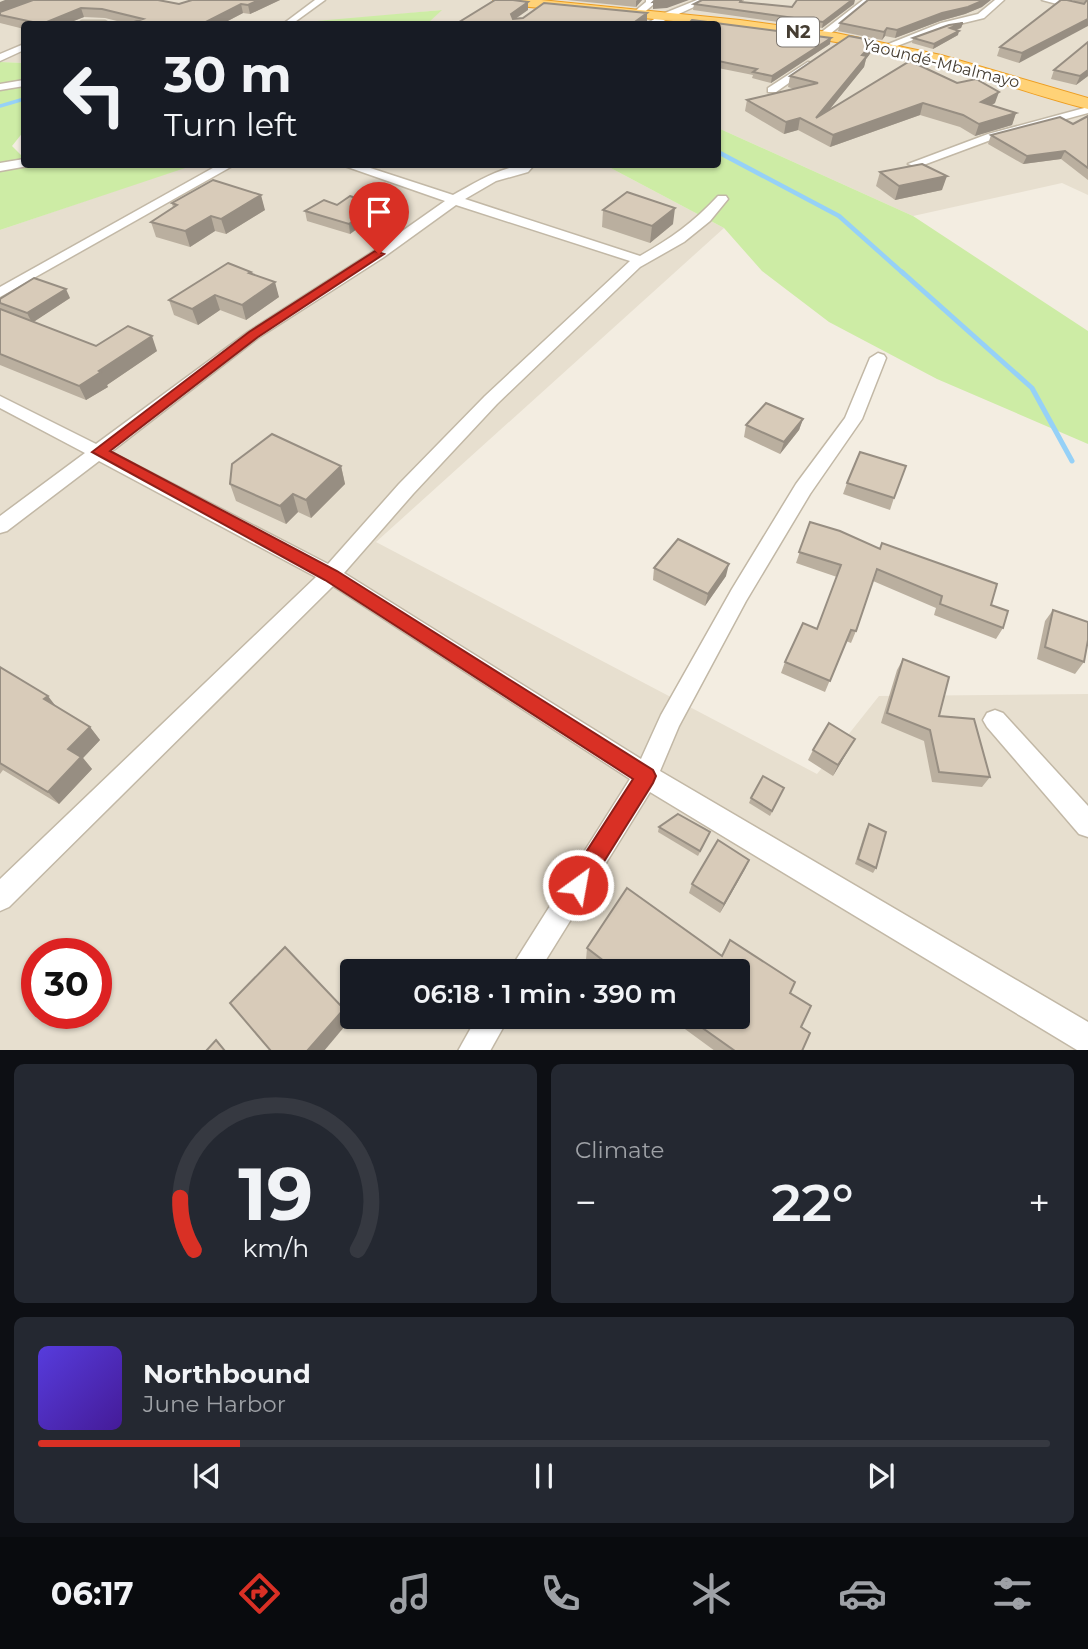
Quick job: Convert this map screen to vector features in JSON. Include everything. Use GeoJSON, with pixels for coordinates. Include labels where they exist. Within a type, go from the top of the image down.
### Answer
{"type":"FeatureCollection","features":[{"type":"Feature","properties":{"kind":"highway","name":"Yaoundé-Mbalmayo"},"geometry":{"type":"LineString","coordinates":[[500,0],[518,1],[540,8],[637,14],[657,21]]}},
{"type":"Feature","properties":{"kind":"highway","name":"Yaoundé-Mbalmayo"},"geometry":{"type":"LineString","coordinates":[[721,27],[822,36],[841,43],[886,47],[960,65],[1088,104]]}},
{"type":"Feature","properties":{"kind":"street"},"geometry":{"type":"LineString","coordinates":[[291,21],[321,0]]}},
{"type":"Feature","properties":{"kind":"street"},"geometry":{"type":"LineString","coordinates":[[637,14],[650,0]]}},
{"type":"Feature","properties":{"kind":"street"},"geometry":{"type":"LineString","coordinates":[[657,21],[705,0]]}},
{"type":"Feature","properties":{"kind":"street"},"geometry":{"type":"LineString","coordinates":[[822,36],[868,0]]}},
{"type":"Feature","properties":{"kind":"street"},"geometry":{"type":"LineString","coordinates":[[886,47],[944,25],[981,16],[1000,0]]}},
{"type":"Feature","properties":{"kind":"street"},"geometry":{"type":"LineString","coordinates":[[1046,0],[1079,8]]}},
{"type":"Feature","properties":{"kind":"street"},"geometry":{"type":"LineString","coordinates":[[0,58],[21,48]]}},
{"type":"Feature","properties":{"kind":"street"},"geometry":{"type":"LineString","coordinates":[[772,90],[825,54]]}},
{"type":"Feature","properties":{"kind":"street"},"geometry":{"type":"LineString","coordinates":[[0,87],[21,84]]}},
{"type":"Feature","properties":{"kind":"street"},"geometry":{"type":"LineString","coordinates":[[914,164],[992,136],[1088,110]]}},
{"type":"Feature","properties":{"kind":"street"},"geometry":{"type":"LineString","coordinates":[[0,167],[21,164]]}},
{"type":"Feature","properties":{"kind":"street"},"geometry":{"type":"LineString","coordinates":[[0,293],[223,168]]}},
{"type":"Feature","properties":{"kind":"street"},"geometry":{"type":"LineString","coordinates":[[358,168],[642,261]]}},
{"type":"Feature","properties":{"kind":"street"},"geometry":{"type":"LineString","coordinates":[[0,526],[254,335],[379,254],[456,199],[492,178],[525,168]]}},
{"type":"Feature","properties":{"kind":"street"},"geometry":{"type":"LineString","coordinates":[[0,898],[331,575],[406,489],[491,400],[642,261],[680,239],[722,199]]}},
{"type":"Feature","properties":{"kind":"street"},"geometry":{"type":"LineString","coordinates":[[531,959],[646,776],[669,722],[739,595],[803,489],[853,419],[878,358]]}},
{"type":"Feature","properties":{"kind":"street"},"geometry":{"type":"LineString","coordinates":[[0,401],[331,575],[646,776],[1088,1039]]}},
{"type":"Feature","properties":{"kind":"street"},"geometry":{"type":"LineString","coordinates":[[995,720],[1088,825]]}},
{"type":"Feature","properties":{"kind":"street"},"geometry":{"type":"LineString","coordinates":[[474,1050],[487,1029]]}},
{"type":"Feature","properties":{"kind":"shaded area"},"geometry":{"type":"Polygon","coordinates":[[[0,0],[1088,0],[1088,195],[1062,183],[913,216],[721,129],[721,21],[430,21],[441,10],[332,21],[21,21],[21,63],[0,62],[0,0]]]}},
{"type":"Feature","properties":{"kind":"shaded area"},"geometry":{"type":"Polygon","coordinates":[[[182,168],[611,168],[724,228],[376,542],[817,774],[879,696],[1088,694],[1088,1050],[0,1050],[0,230],[182,168]]]}},
{"type":"Feature","properties":{"kind":"green space"},"geometry":{"type":"Polygon","coordinates":[[[442,10],[430,21],[316,21],[442,10]]]}},
{"type":"Feature","properties":{"kind":"green space"},"geometry":{"type":"Polygon","coordinates":[[[0,62],[21,63],[21,135],[12,146],[21,155],[21,168],[185,168],[0,230],[0,62]]]}},
{"type":"Feature","properties":{"kind":"green space"},"geometry":{"type":"Polygon","coordinates":[[[721,129],[913,216],[1088,331],[1088,444],[937,379],[829,322],[762,271],[724,228],[611,168],[721,168],[721,129]]]}},
{"type":"Feature","properties":{"kind":"building"},"geometry":{"type":"Polygon","coordinates":[[[33,0],[158,0],[179,4],[192,0],[259,0],[248,5],[241,4],[208,21],[137,21],[143,19],[102,9],[81,8],[49,21],[28,21],[0,15],[0,12],[33,0]]]}},
{"type":"Feature","properties":{"kind":"building"},"geometry":{"type":"Polygon","coordinates":[[[495,0],[528,2],[511,14],[513,19],[523,18],[544,3],[647,13],[636,21],[461,21],[495,0]]]}},
{"type":"Feature","properties":{"kind":"building"},"geometry":{"type":"Polygon","coordinates":[[[702,0],[741,0],[740,2],[792,7],[797,0],[852,0],[823,22],[694,4],[702,0]]]}},
{"type":"Feature","properties":{"kind":"building"},"geometry":{"type":"Polygon","coordinates":[[[868,0],[984,0],[897,30],[887,28],[884,32],[840,23],[868,0]]]}},
{"type":"Feature","properties":{"kind":"building"},"geometry":{"type":"Polygon","coordinates":[[[1061,0],[1084,4],[1088,0],[1088,19],[1022,53],[1000,47],[1061,0]]]}},
{"type":"Feature","properties":{"kind":"building"},"geometry":{"type":"Polygon","coordinates":[[[963,23],[950,28],[959,31],[934,44],[913,38],[949,25],[963,23]]]}},
{"type":"Feature","properties":{"kind":"building"},"geometry":{"type":"Polygon","coordinates":[[[721,24],[831,38],[772,76],[753,72],[757,69],[721,62],[721,24]]]}},
{"type":"Feature","properties":{"kind":"building"},"geometry":{"type":"Polygon","coordinates":[[[849,36],[875,41],[862,55],[867,56],[816,118],[910,61],[957,83],[976,79],[999,92],[981,102],[1016,113],[979,124],[963,115],[923,103],[833,135],[800,118],[786,122],[747,100],[818,83],[790,76],[849,36]]]}},
{"type":"Feature","properties":{"kind":"building"},"geometry":{"type":"Polygon","coordinates":[[[1088,42],[1088,70],[1080,76],[1054,70],[1088,42]]]}},
{"type":"Feature","properties":{"kind":"building"},"geometry":{"type":"Polygon","coordinates":[[[1088,116],[1088,168],[1065,151],[1027,156],[991,135],[1060,117],[1073,124],[1088,116]]]}},
{"type":"Feature","properties":{"kind":"building"},"geometry":{"type":"Polygon","coordinates":[[[922,164],[947,176],[899,186],[880,172],[922,164]]]}},
{"type":"Feature","properties":{"kind":"building"},"geometry":{"type":"Polygon","coordinates":[[[213,180],[261,195],[221,219],[211,216],[185,231],[151,222],[177,205],[172,203],[213,180]]]}},
{"type":"Feature","properties":{"kind":"building"},"geometry":{"type":"Polygon","coordinates":[[[627,192],[675,208],[652,226],[603,210],[627,192]]]}},
{"type":"Feature","properties":{"kind":"building"},"geometry":{"type":"Polygon","coordinates":[[[350,196],[375,205],[349,224],[305,211],[324,200],[337,205],[350,196]]]}},
{"type":"Feature","properties":{"kind":"building"},"geometry":{"type":"Polygon","coordinates":[[[228,263],[275,282],[242,305],[215,295],[192,309],[169,300],[228,263]]]}},
{"type":"Feature","properties":{"kind":"building"},"geometry":{"type":"Polygon","coordinates":[[[34,278],[66,289],[27,313],[0,303],[0,299],[34,278]]]}},
{"type":"Feature","properties":{"kind":"building"},"geometry":{"type":"Polygon","coordinates":[[[0,309],[96,346],[128,326],[152,336],[79,386],[0,354],[0,309]]]}},
{"type":"Feature","properties":{"kind":"building"},"geometry":{"type":"Polygon","coordinates":[[[766,403],[803,419],[784,442],[746,425],[766,403]]]}},
{"type":"Feature","properties":{"kind":"building"},"geometry":{"type":"Polygon","coordinates":[[[272,434],[341,466],[306,500],[293,494],[280,506],[230,484],[232,464],[272,434]]]}},
{"type":"Feature","properties":{"kind":"building"},"geometry":{"type":"Polygon","coordinates":[[[860,452],[906,466],[894,498],[847,483],[860,452]]]}},
{"type":"Feature","properties":{"kind":"building"},"geometry":{"type":"Polygon","coordinates":[[[810,522],[840,531],[880,549],[882,543],[997,584],[991,605],[1008,611],[1003,628],[940,604],[942,596],[877,569],[856,631],[851,630],[830,681],[785,662],[803,623],[817,629],[841,565],[799,552],[810,522]]]}},
{"type":"Feature","properties":{"kind":"building"},"geometry":{"type":"Polygon","coordinates":[[[678,539],[729,564],[708,594],[654,568],[678,539]]]}},
{"type":"Feature","properties":{"kind":"building"},"geometry":{"type":"Polygon","coordinates":[[[1053,610],[1088,622],[1084,662],[1045,647],[1053,610]]]}},
{"type":"Feature","properties":{"kind":"building"},"geometry":{"type":"Polygon","coordinates":[[[903,659],[949,677],[939,716],[974,719],[990,777],[939,772],[930,730],[887,713],[903,659]]]}},
{"type":"Feature","properties":{"kind":"building"},"geometry":{"type":"Polygon","coordinates":[[[0,667],[48,696],[44,699],[90,727],[68,749],[81,757],[48,792],[0,763],[0,667]]]}},
{"type":"Feature","properties":{"kind":"building"},"geometry":{"type":"Polygon","coordinates":[[[829,723],[855,739],[838,765],[813,750],[829,723]]]}},
{"type":"Feature","properties":{"kind":"building"},"geometry":{"type":"Polygon","coordinates":[[[763,776],[784,788],[772,811],[751,798],[763,776]]]}},
{"type":"Feature","properties":{"kind":"building"},"geometry":{"type":"Polygon","coordinates":[[[678,814],[710,832],[700,851],[659,827],[678,814]]]}},
{"type":"Feature","properties":{"kind":"building"},"geometry":{"type":"Polygon","coordinates":[[[869,824],[886,832],[876,868],[858,859],[869,824]]]}},
{"type":"Feature","properties":{"kind":"building"},"geometry":{"type":"Polygon","coordinates":[[[718,840],[749,860],[724,904],[692,884],[718,840]]]}},
{"type":"Feature","properties":{"kind":"building"},"geometry":{"type":"Polygon","coordinates":[[[627,888],[722,956],[730,940],[795,982],[790,993],[811,1006],[801,1027],[810,1033],[802,1050],[734,1050],[704,1029],[750,1029],[750,959],[601,959],[587,948],[627,888]]]}},
{"type":"Feature","properties":{"kind":"building"},"geometry":{"type":"Polygon","coordinates":[[[285,947],[340,1005],[340,1014],[308,1050],[270,1050],[230,1003],[285,947]]]}},
{"type":"Feature","properties":{"kind":"building"},"geometry":{"type":"Polygon","coordinates":[[[216,1040],[224,1050],[207,1050],[216,1040]]]}},
{"type":"Feature","properties":{"kind":"waterway"},"geometry":{"type":"LineString","coordinates":[[0,106],[21,100]]}},
{"type":"Feature","properties":{"kind":"waterway"},"geometry":{"type":"LineString","coordinates":[[721,154],[839,216],[904,274]]}},
{"type":"Feature","properties":{"kind":"waterway"},"geometry":{"type":"LineString","coordinates":[[902,272],[1032,388],[1072,461]]}},
{"type":"Feature","properties":{"kind":"route"},"geometry":{"type":"LineString","coordinates":[[379,254],[254,335],[99,452],[331,575],[646,776],[578,885]]}}]}
